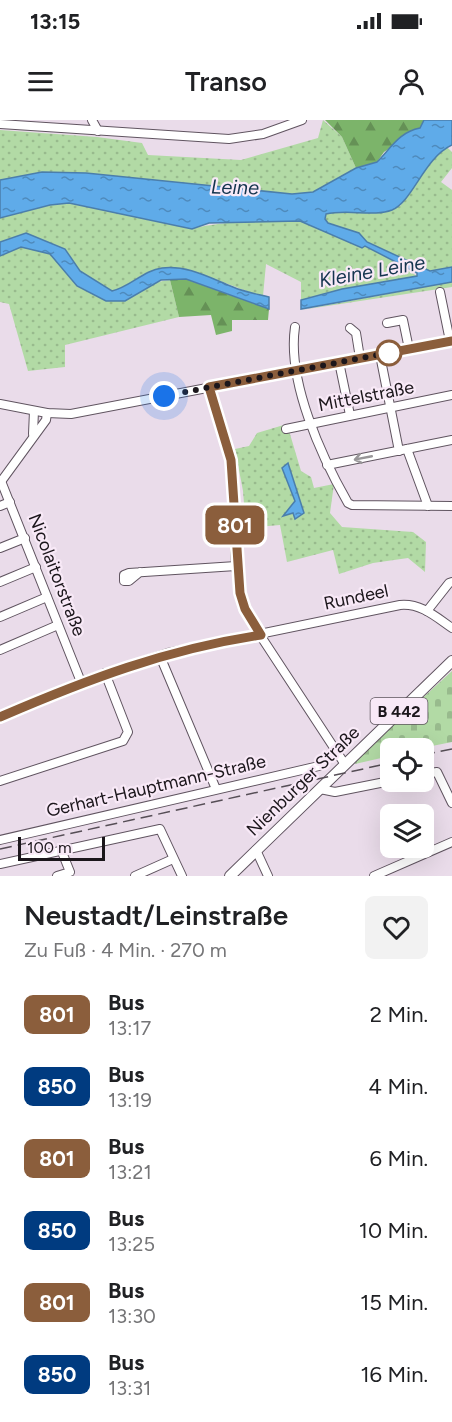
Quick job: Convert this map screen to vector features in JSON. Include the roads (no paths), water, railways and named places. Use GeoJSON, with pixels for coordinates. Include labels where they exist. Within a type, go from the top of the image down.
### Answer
{"type":"FeatureCollection","features":[{"type":"Feature","properties":{"kind":"main road","name":"Nienburger Straße"},"geometry":{"type":"LineString","coordinates":[[230,876],[344,763],[452,661]]}},
{"type":"Feature","properties":{"kind":"street"},"geometry":{"type":"LineString","coordinates":[[92,120],[98,131]]}},
{"type":"Feature","properties":{"kind":"street"},"geometry":{"type":"LineString","coordinates":[[0,124],[229,139],[263,134],[302,120]]}},
{"type":"Feature","properties":{"kind":"street"},"geometry":{"type":"LineString","coordinates":[[0,404],[47,414],[81,413],[451,341],[440,292]]}},
{"type":"Feature","properties":{"kind":"street"},"geometry":{"type":"LineString","coordinates":[[387,323],[403,320],[409,349]]}},
{"type":"Feature","properties":{"kind":"street"},"geometry":{"type":"LineString","coordinates":[[295,327],[293,343],[311,423],[327,465],[350,504],[452,506]]}},
{"type":"Feature","properties":{"kind":"street"},"geometry":{"type":"LineString","coordinates":[[350,328],[356,333],[360,358]]}},
{"type":"Feature","properties":{"kind":"street"},"geometry":{"type":"LineString","coordinates":[[380,355],[390,408],[403,450],[428,506]]}},
{"type":"Feature","properties":{"kind":"street"},"geometry":{"type":"LineString","coordinates":[[339,362],[350,415]]}},
{"type":"Feature","properties":{"kind":"street"},"geometry":{"type":"LineString","coordinates":[[209,387],[231,460],[236,566],[241,600],[344,763]]}},
{"type":"Feature","properties":{"kind":"street","name":"Mittelstraße"},"geometry":{"type":"LineString","coordinates":[[286,429],[452,395]]}},
{"type":"Feature","properties":{"kind":"street"},"geometry":{"type":"LineString","coordinates":[[33,434],[34,411]]}},
{"type":"Feature","properties":{"kind":"street"},"geometry":{"type":"LineString","coordinates":[[0,482],[33,434],[46,420],[47,414]]}},
{"type":"Feature","properties":{"kind":"street"},"geometry":{"type":"LineString","coordinates":[[327,465],[452,440]]}},
{"type":"Feature","properties":{"kind":"street","name":"Nicolaitorstraße"},"geometry":{"type":"LineString","coordinates":[[0,482],[25,538],[81,682]]}},
{"type":"Feature","properties":{"kind":"street"},"geometry":{"type":"LineString","coordinates":[[0,506],[10,502]]}},
{"type":"Feature","properties":{"kind":"street"},"geometry":{"type":"LineString","coordinates":[[0,548],[25,538]]}},
{"type":"Feature","properties":{"kind":"street"},"geometry":{"type":"LineString","coordinates":[[140,572],[236,566]]}},
{"type":"Feature","properties":{"kind":"street"},"geometry":{"type":"LineString","coordinates":[[0,582],[36,567]]}},
{"type":"Feature","properties":{"kind":"street"},"geometry":{"type":"LineString","coordinates":[[427,611],[452,582]]}},
{"type":"Feature","properties":{"kind":"street"},"geometry":{"type":"LineString","coordinates":[[0,617],[47,597]]}},
{"type":"Feature","properties":{"kind":"street","name":"Rundeel"},"geometry":{"type":"LineString","coordinates":[[0,717],[81,682],[160,656],[400,605],[414,605],[452,628]]}},
{"type":"Feature","properties":{"kind":"street"},"geometry":{"type":"LineString","coordinates":[[0,650],[58,625]]}},
{"type":"Feature","properties":{"kind":"street"},"geometry":{"type":"LineString","coordinates":[[160,656],[216,789]]}},
{"type":"Feature","properties":{"kind":"street"},"geometry":{"type":"LineString","coordinates":[[0,782],[123,741],[128,732],[105,673]]}},
{"type":"Feature","properties":{"kind":"street","name":"Gerhart-Hauptmann-Straße"},"geometry":{"type":"LineString","coordinates":[[0,840],[319,766]]}},
{"type":"Feature","properties":{"kind":"street"},"geometry":{"type":"LineString","coordinates":[[434,772],[437,772],[452,803]]}},
{"type":"Feature","properties":{"kind":"street"},"geometry":{"type":"LineString","coordinates":[[320,789],[335,792],[380,783]]}},
{"type":"Feature","properties":{"kind":"street"},"geometry":{"type":"LineString","coordinates":[[0,864],[160,829],[182,876]]}},
{"type":"Feature","properties":{"kind":"street"},"geometry":{"type":"LineString","coordinates":[[374,876],[452,842]]}},
{"type":"Feature","properties":{"kind":"street"},"geometry":{"type":"LineString","coordinates":[[256,850],[268,876]]}},
{"type":"Feature","properties":{"kind":"street"},"geometry":{"type":"LineString","coordinates":[[57,876],[70,872],[62,852]]}},
{"type":"Feature","properties":{"kind":"street"},"geometry":{"type":"LineString","coordinates":[[135,876],[173,859]]}},
{"type":"Feature","properties":{"kind":"water"},"geometry":{"type":"Polygon","coordinates":[[[424,120],[452,120],[452,145],[434,159],[399,205],[385,212],[326,214],[325,219],[328,223],[359,233],[367,242],[430,271],[452,267],[452,282],[301,309],[301,300],[342,289],[417,276],[417,273],[365,246],[362,248],[300,221],[209,223],[192,229],[69,203],[50,205],[0,218],[0,180],[42,172],[86,173],[292,194],[313,192],[356,168],[377,162],[406,133],[420,128],[424,120]]]}},
{"type":"Feature","properties":{"kind":"water"},"geometry":{"type":"Polygon","coordinates":[[[26,233],[65,249],[80,271],[112,291],[155,269],[181,268],[242,290],[269,297],[269,309],[186,279],[161,280],[125,301],[106,301],[77,286],[50,254],[21,247],[0,256],[0,242],[26,233]]]}},
{"type":"Feature","properties":{"kind":"water"},"geometry":{"type":"Polygon","coordinates":[[[288,463],[304,513],[295,519],[293,513],[283,516],[295,501],[282,468],[288,463]]]}},
{"type":"Feature","properties":{"kind":"railway"},"geometry":{"type":"LineString","coordinates":[[434,753],[452,749]]}},
{"type":"Feature","properties":{"kind":"railway"},"geometry":{"type":"LineString","coordinates":[[0,849],[380,765]]}},
{"type":"Feature","properties":{"kind":"water label","name":"Leine"},"geometry":{"type":"Point","coordinates":[235,187]}},
{"type":"Feature","properties":{"kind":"water label","name":"Kleine Leine"},"geometry":{"type":"Point","coordinates":[372,271]}}]}
